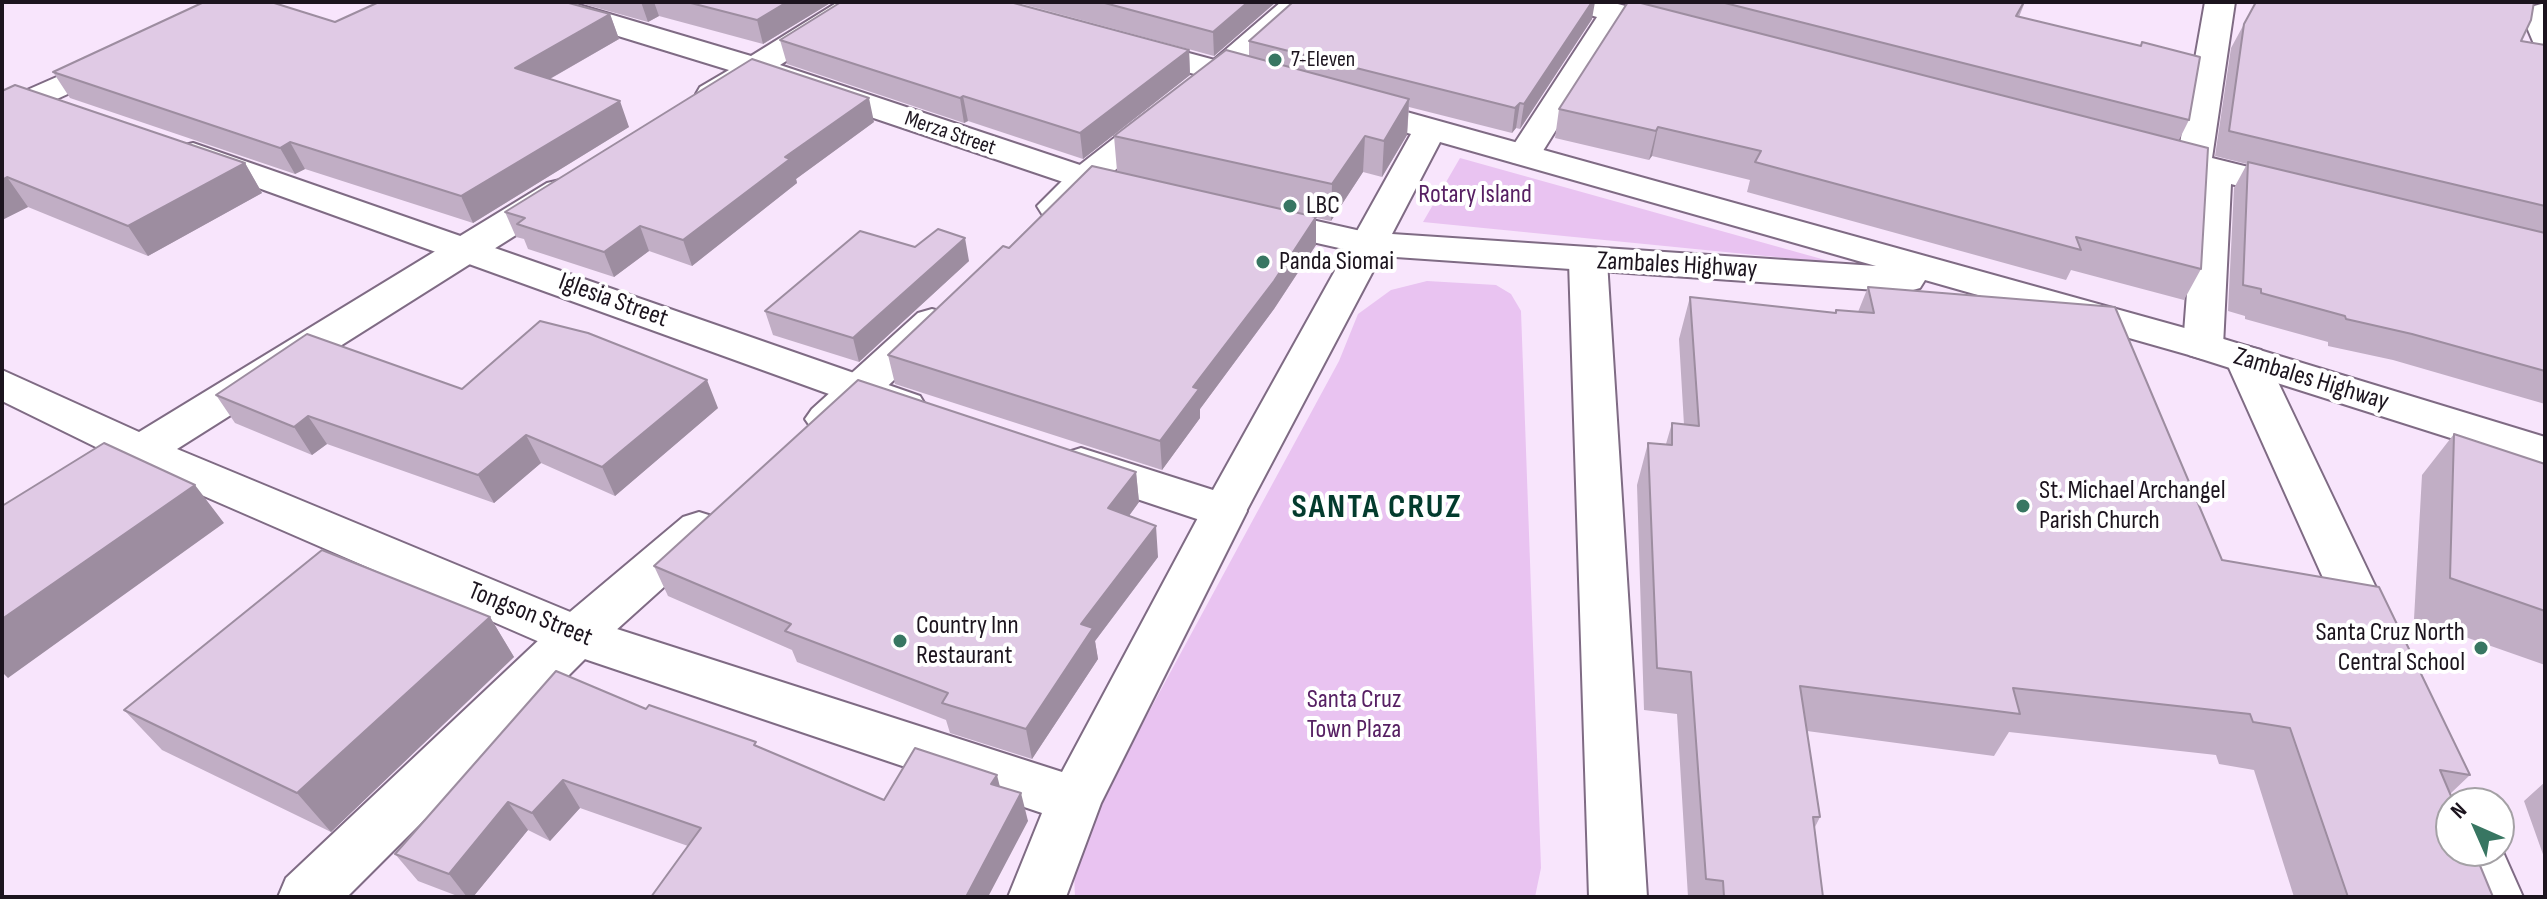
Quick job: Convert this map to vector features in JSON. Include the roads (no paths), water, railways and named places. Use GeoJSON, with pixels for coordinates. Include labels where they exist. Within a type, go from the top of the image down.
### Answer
{"type":"FeatureCollection","features":[{"type":"Feature","properties":{"kind":"street","name":"Merza Street"},"geometry":{"type":"LineString","coordinates":[[537,2],[753,67],[1084,178],[1159,196]]}},
{"type":"Feature","properties":{"kind":"street"},"geometry":{"type":"LineString","coordinates":[[689,109],[859,2]]}},
{"type":"Feature","properties":{"kind":"street"},"geometry":{"type":"LineString","coordinates":[[1028,231],[1084,178],[1220,71],[1299,2]]}},
{"type":"Feature","properties":{"kind":"street"},"geometry":{"type":"LineString","coordinates":[[2220,2],[2204,167],[2224,353],[2392,674]]}},
{"type":"Feature","properties":{"kind":"street"},"geometry":{"type":"LineString","coordinates":[[1524,155],[1594,6],[1707,36]]}},
{"type":"Feature","properties":{"kind":"street"},"geometry":{"type":"LineString","coordinates":[[2545,12],[2541,25],[2545,37]]}},
{"type":"Feature","properties":{"kind":"street"},"geometry":{"type":"LineString","coordinates":[[1102,39],[1295,92]]}},
{"type":"Feature","properties":{"kind":"street"},"geometry":{"type":"LineString","coordinates":[[13,100],[145,47]]}},
{"type":"Feature","properties":{"kind":"street"},"geometry":{"type":"LineString","coordinates":[[13,100],[79,114]]}},
{"type":"Feature","properties":{"kind":"street","name":"Zambales Highway"},"geometry":{"type":"LineString","coordinates":[[1371,112],[2224,353],[2545,453]]}},
{"type":"Feature","properties":{"kind":"street"},"geometry":{"type":"LineString","coordinates":[[1037,897],[1075,800],[1224,511],[1431,128]]}},
{"type":"Feature","properties":{"kind":"street","name":"Iglesia Street"},"geometry":{"type":"LineString","coordinates":[[154,140],[932,415]]}},
{"type":"Feature","properties":{"kind":"street"},"geometry":{"type":"LineString","coordinates":[[2118,144],[2334,199]]}},
{"type":"Feature","properties":{"kind":"street"},"geometry":{"type":"LineString","coordinates":[[91,483],[586,175]]}},
{"type":"Feature","properties":{"kind":"street"},"geometry":{"type":"LineString","coordinates":[[1234,213],[1370,244]]}},
{"type":"Feature","properties":{"kind":"street","name":"Zambales Highway"},"geometry":{"type":"LineString","coordinates":[[1370,244],[1588,261],[1984,284]]}},
{"type":"Feature","properties":{"kind":"street"},"geometry":{"type":"LineString","coordinates":[[1588,261],[1618,897]]}},
{"type":"Feature","properties":{"kind":"street"},"geometry":{"type":"LineString","coordinates":[[800,442],[961,295]]}},
{"type":"Feature","properties":{"kind":"street","name":"Tongson Street"},"geometry":{"type":"LineString","coordinates":[[2,384],[141,451],[576,636],[1075,800]]}},
{"type":"Feature","properties":{"kind":"street"},"geometry":{"type":"LineString","coordinates":[[1049,453],[1224,511]]}},
{"type":"Feature","properties":{"kind":"street"},"geometry":{"type":"LineString","coordinates":[[307,897],[576,636],[729,503]]}},
{"type":"Feature","properties":{"kind":"street"},"geometry":{"type":"LineString","coordinates":[[2481,867],[2494,897]]}},
{"type":"Feature","properties":{"kind":"place","name":"7-Eleven"},"geometry":{"type":"Point","coordinates":[1275,60]}},
{"type":"Feature","properties":{"kind":"place","name":"LBC"},"geometry":{"type":"Point","coordinates":[1290,206]}},
{"type":"Feature","properties":{"kind":"place","name":"Panda Siomai"},"geometry":{"type":"Point","coordinates":[1263,262]}},
{"type":"Feature","properties":{"kind":"place","name":"St. Michael Archangel Parish Church"},"geometry":{"type":"Point","coordinates":[2023,506]}},
{"type":"Feature","properties":{"kind":"place","name":"Country Inn Restaurant"},"geometry":{"type":"Point","coordinates":[900,641]}},
{"type":"Feature","properties":{"kind":"place","name":"Santa Cruz North Central School"},"geometry":{"type":"Point","coordinates":[2481,648]}},
{"type":"Feature","properties":{"kind":"district","name":"SANTA CRUZ"},"geometry":{"type":"Point","coordinates":[1377,508]}},
{"type":"Feature","properties":{"kind":"park label","name":"Rotary Island"},"geometry":{"type":"Point","coordinates":[1475,195]}},
{"type":"Feature","properties":{"kind":"park label","name":"Santa Cruz Town Plaza"},"geometry":{"type":"Point","coordinates":[1354,715]}}]}
